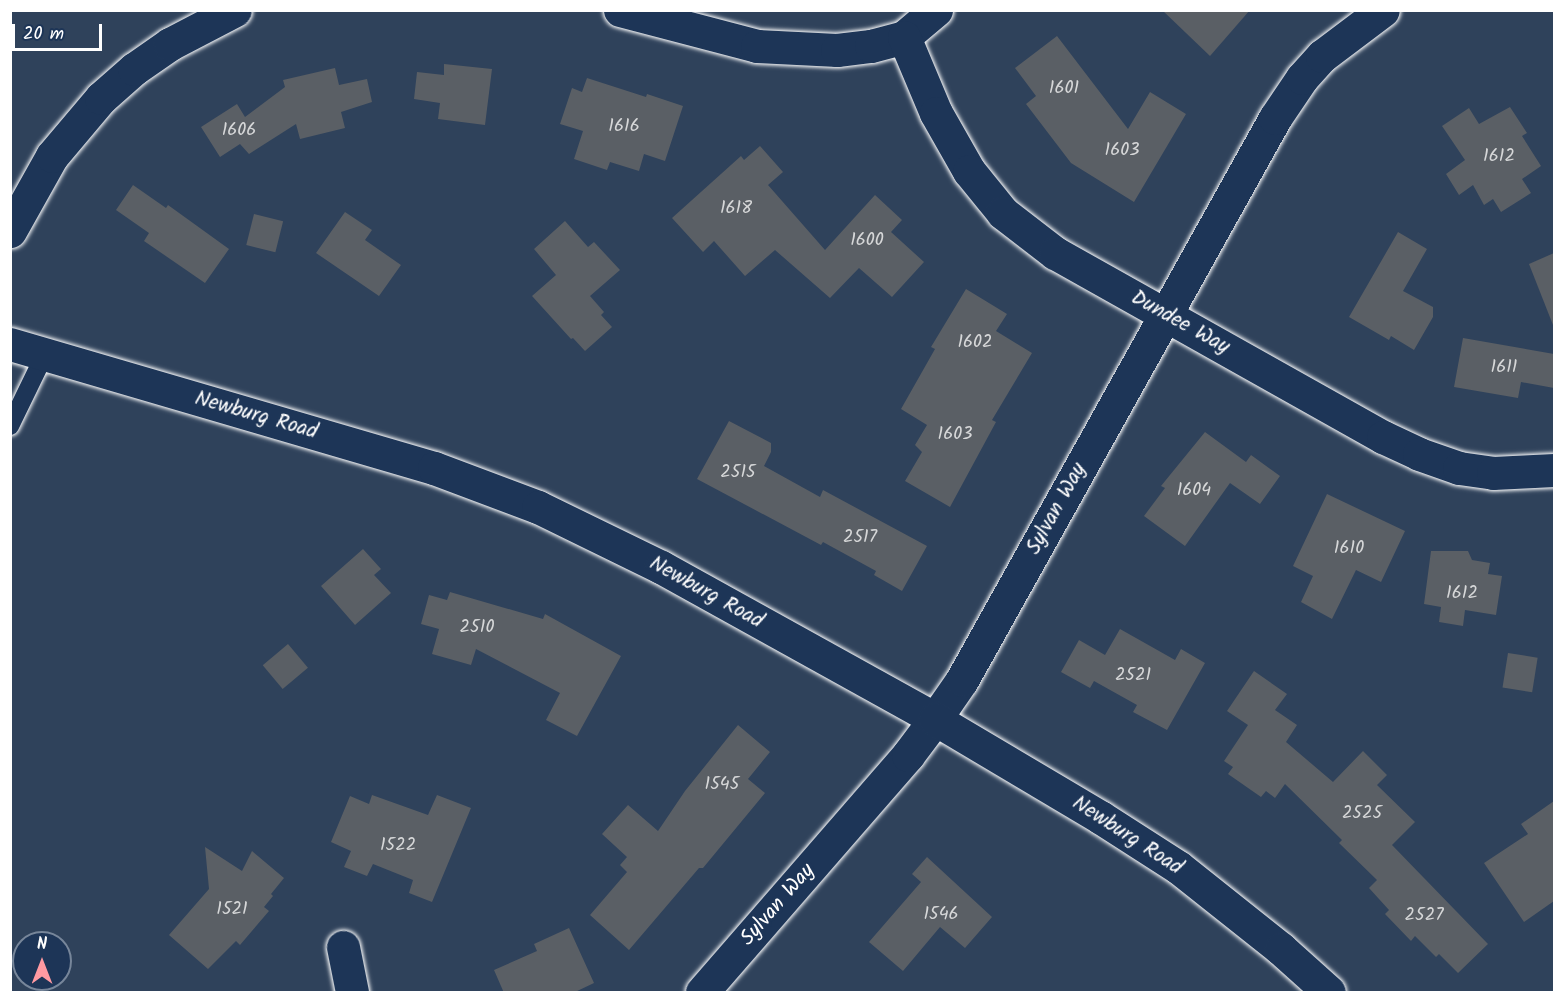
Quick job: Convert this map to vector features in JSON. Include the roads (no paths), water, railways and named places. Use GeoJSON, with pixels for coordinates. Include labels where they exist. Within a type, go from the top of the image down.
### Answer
{"type":"FeatureCollection","features":[{"type":"Feature","properties":{"kind":"street"},"geometry":{"type":"LineString","coordinates":[[10,231],[52,156],[101,98],[134,69],[170,44],[235,10]]}},
{"type":"Feature","properties":{"kind":"street"},"geometry":{"type":"LineString","coordinates":[[620,10],[757,46],[837,50],[871,46],[903,37],[936,10]]}},
{"type":"Feature","properties":{"kind":"street","name":"Sylvan Way"},"geometry":{"type":"LineString","coordinates":[[702,993],[908,755],[935,720],[962,680],[1275,118],[1302,78],[1340,40],[1383,10]]}},
{"type":"Feature","properties":{"kind":"street","name":"Dundee Way"},"geometry":{"type":"LineString","coordinates":[[903,37],[951,142],[969,171],[1003,213],[1055,253],[1383,437],[1419,454],[1459,468],[1493,473],[1554,470]]}},
{"type":"Feature","properties":{"kind":"street","name":"Newburg Road"},"geometry":{"type":"LineString","coordinates":[[10,344],[434,468],[538,507],[661,567],[935,720],[1100,817],[1178,867],[1281,949],[1329,993]]}},
{"type":"Feature","properties":{"kind":"street"},"geometry":{"type":"LineString","coordinates":[[343,947],[352,993]]}},
{"type":"Feature","properties":{"kind":"lane"},"geometry":{"type":"LineString","coordinates":[[10,426],[45,354]]}}]}
